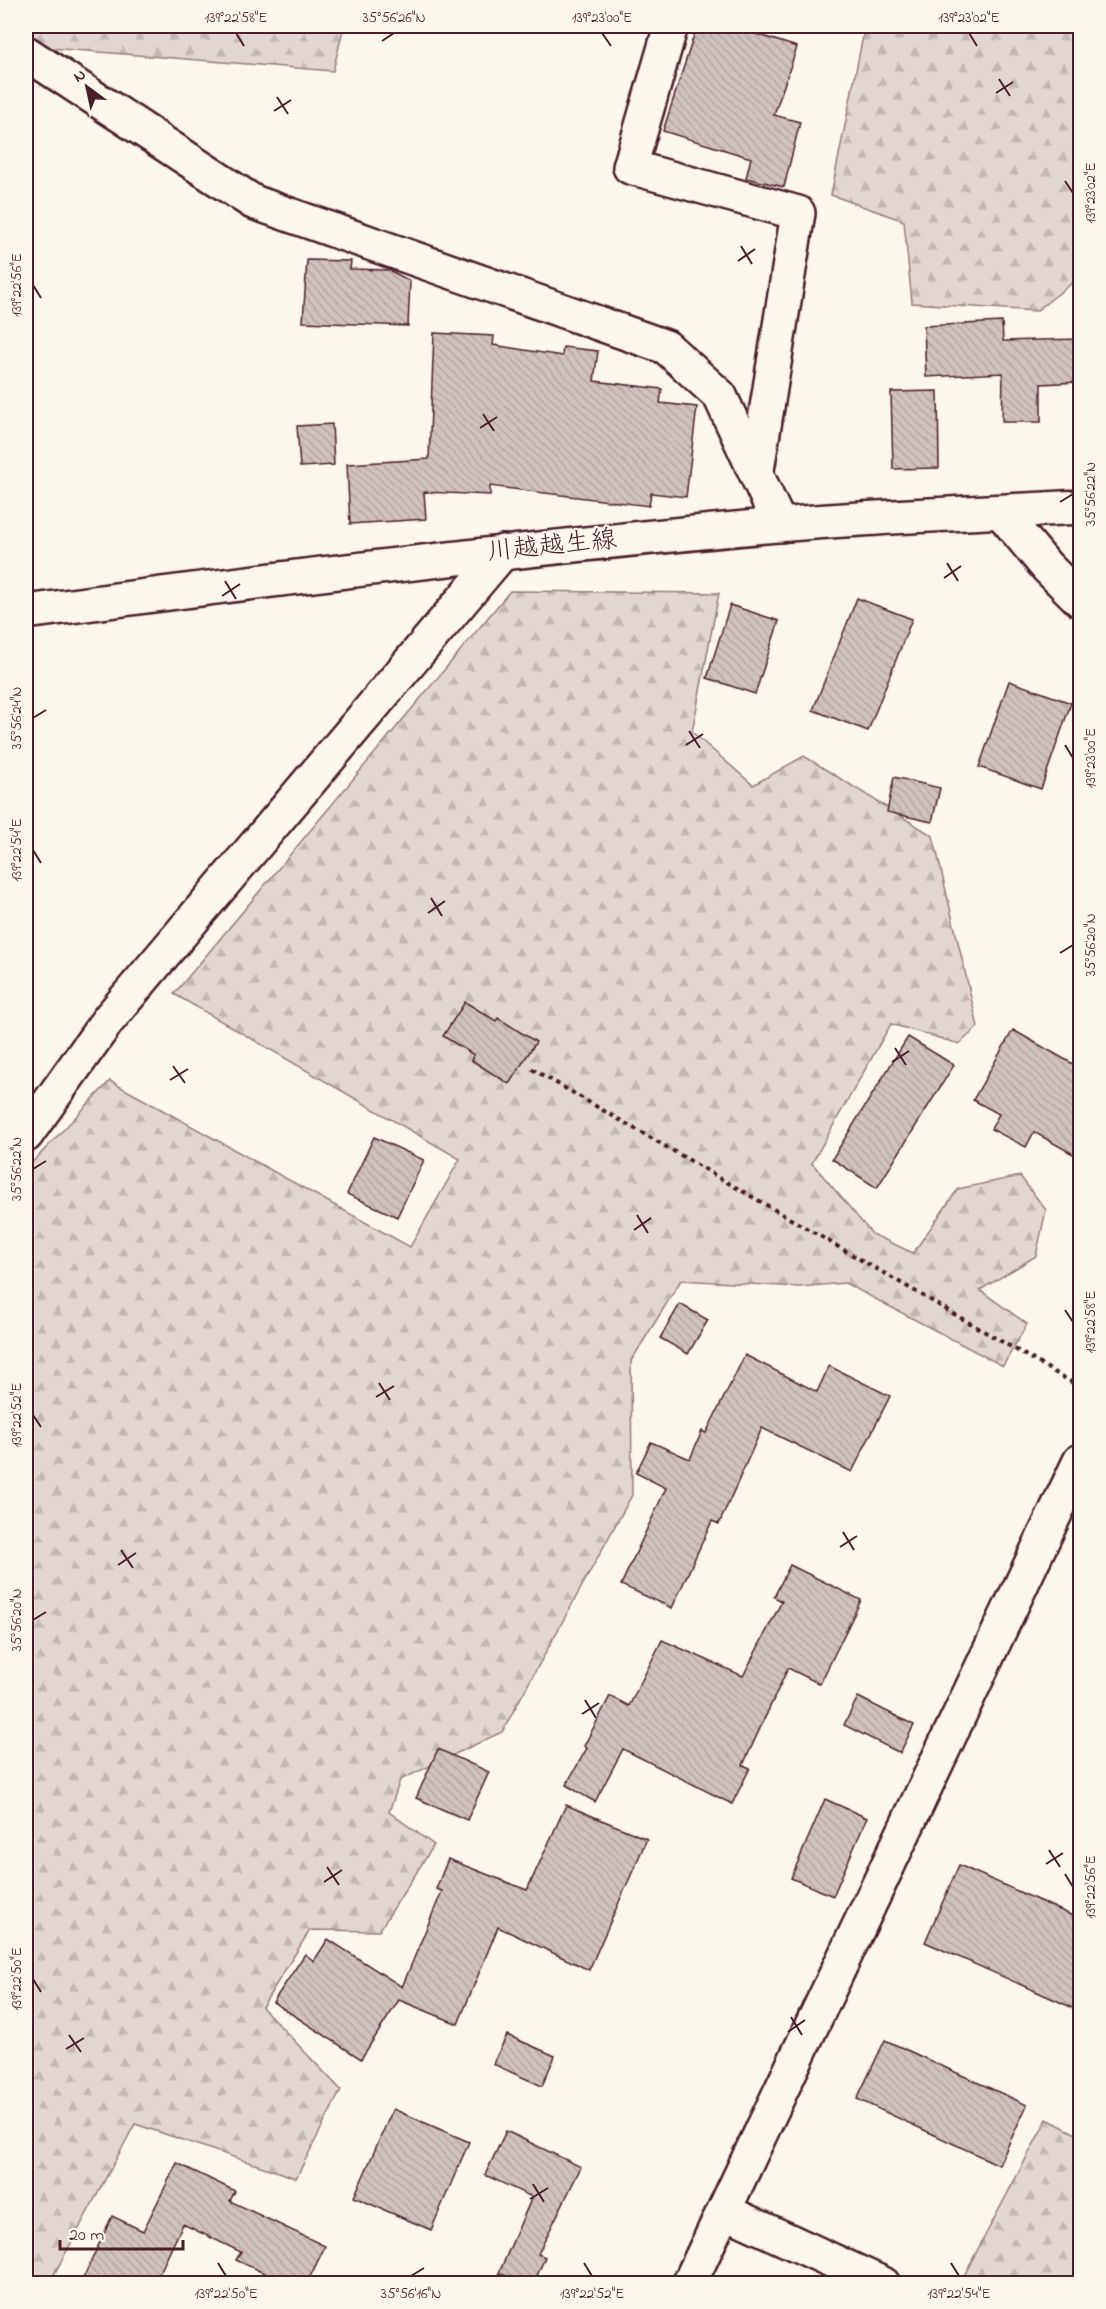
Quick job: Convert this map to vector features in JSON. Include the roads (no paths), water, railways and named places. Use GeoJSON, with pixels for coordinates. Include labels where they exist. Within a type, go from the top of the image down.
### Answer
{"type":"FeatureCollection","features":[{"type":"Feature","properties":{"kind":"street"},"geometry":{"type":"LineString","coordinates":[[671,26],[630,168],[798,213],[757,470]]}},
{"type":"Feature","properties":{"kind":"street"},"geometry":{"type":"LineString","coordinates":[[26,52],[253,202],[666,347],[720,396],[757,470],[780,525]]}},
{"type":"Feature","properties":{"kind":"street","name":"川越越生線"},"geometry":{"type":"LineString","coordinates":[[26,612],[244,582],[503,552],[780,525],[1080,507]]}},
{"type":"Feature","properties":{"kind":"street"},"geometry":{"type":"LineString","coordinates":[[1001,512],[1047,567],[1080,600]]}},
{"type":"Feature","properties":{"kind":"street"},"geometry":{"type":"LineString","coordinates":[[26,1135],[108,1020],[503,552]]}},
{"type":"Feature","properties":{"kind":"street"},"geometry":{"type":"LineString","coordinates":[[689,2283],[1080,1461]]}},
{"type":"Feature","properties":{"kind":"street"},"geometry":{"type":"LineString","coordinates":[[724,2211],[883,2283]]}}]}
